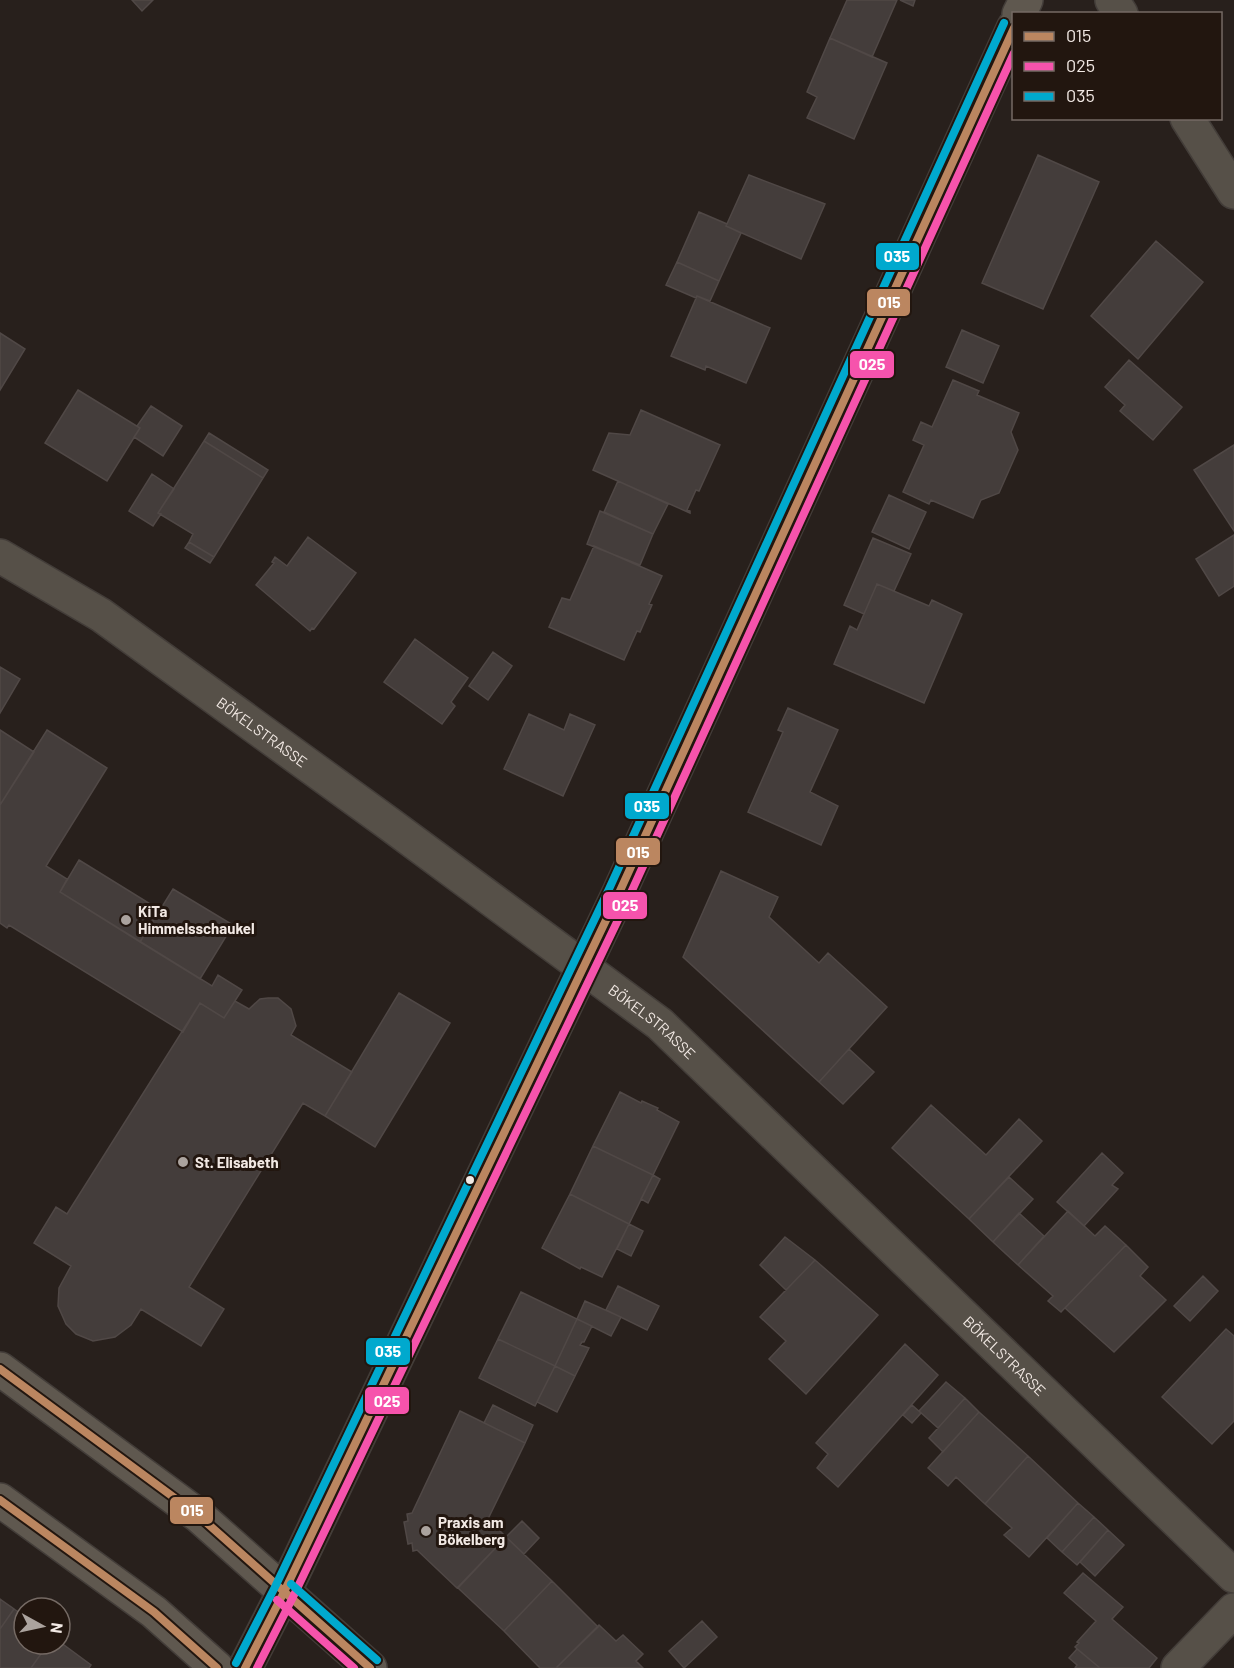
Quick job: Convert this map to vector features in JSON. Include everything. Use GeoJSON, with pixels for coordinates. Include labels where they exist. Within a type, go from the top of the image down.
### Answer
{"type":"FeatureCollection","features":[{"type":"Feature","properties":{"kind":"main road"},"geometry":{"type":"LineString","coordinates":[[244,1668],[284,1592],[583,968],[1012,31]]}},
{"type":"Feature","properties":{"kind":"main road"},"geometry":{"type":"LineString","coordinates":[[0,1370],[199,1516],[370,1668]]}},
{"type":"Feature","properties":{"kind":"main road"},"geometry":{"type":"LineString","coordinates":[[0,1500],[153,1612],[217,1668]]}},
{"type":"Feature","properties":{"kind":"street"},"geometry":{"type":"LineString","coordinates":[[1188,120],[1234,192]]}},
{"type":"Feature","properties":{"kind":"street","name":"BÖKELSTRASSE"},"geometry":{"type":"LineString","coordinates":[[0,555],[101,615],[660,1024],[1234,1576]]}},
{"type":"Feature","properties":{"kind":"street"},"geometry":{"type":"LineString","coordinates":[[1178,1668],[1234,1611]]}},
{"type":"Feature","properties":{"kind":"building"},"geometry":{"type":"Polygon","coordinates":[[[132,0],[153,0],[142,11],[132,0]]]}},
{"type":"Feature","properties":{"kind":"building"},"geometry":{"type":"Polygon","coordinates":[[[847,0],[897,0],[872,57],[830,38],[847,0]]]}},
{"type":"Feature","properties":{"kind":"building"},"geometry":{"type":"Polygon","coordinates":[[[900,0],[915,0],[913,6],[900,0]]]}},
{"type":"Feature","properties":{"kind":"building"},"geometry":{"type":"Polygon","coordinates":[[[830,38],[887,63],[854,139],[807,118],[817,97],[807,92],[830,38]]]}},
{"type":"Feature","properties":{"kind":"building"},"geometry":{"type":"Polygon","coordinates":[[[1038,155],[1099,182],[1043,309],[982,283],[1038,155]]]}},
{"type":"Feature","properties":{"kind":"building"},"geometry":{"type":"Polygon","coordinates":[[[749,175],[825,204],[801,259],[726,226],[749,175]]]}},
{"type":"Feature","properties":{"kind":"building"},"geometry":{"type":"Polygon","coordinates":[[[699,212],[741,233],[719,281],[677,262],[699,212]]]}},
{"type":"Feature","properties":{"kind":"building"},"geometry":{"type":"Polygon","coordinates":[[[1156,241],[1203,282],[1138,359],[1091,316],[1156,241]]]}},
{"type":"Feature","properties":{"kind":"building"},"geometry":{"type":"Polygon","coordinates":[[[677,262],[719,281],[710,301],[697,296],[696,298],[666,285],[677,262]]]}},
{"type":"Feature","properties":{"kind":"building"},"geometry":{"type":"Polygon","coordinates":[[[697,296],[770,328],[746,383],[706,366],[705,370],[671,356],[697,296]]]}},
{"type":"Feature","properties":{"kind":"building"},"geometry":{"type":"Polygon","coordinates":[[[962,330],[999,346],[983,383],[946,367],[962,330]]]}},
{"type":"Feature","properties":{"kind":"building"},"geometry":{"type":"Polygon","coordinates":[[[0,333],[25,349],[0,390],[0,333]]]}},
{"type":"Feature","properties":{"kind":"building"},"geometry":{"type":"Polygon","coordinates":[[[1129,360],[1182,407],[1153,440],[1120,411],[1125,405],[1105,387],[1129,360]]]}},
{"type":"Feature","properties":{"kind":"building"},"geometry":{"type":"Polygon","coordinates":[[[953,380],[979,391],[977,395],[1019,413],[1011,432],[1018,450],[999,493],[981,500],[973,518],[931,500],[929,504],[903,492],[924,445],[913,440],[921,422],[932,427],[953,380]]]}},
{"type":"Feature","properties":{"kind":"building"},"geometry":{"type":"Polygon","coordinates":[[[78,390],[140,428],[107,481],[45,443],[78,390]]]}},
{"type":"Feature","properties":{"kind":"building"},"geometry":{"type":"Polygon","coordinates":[[[151,406],[182,426],[163,456],[134,437],[140,428],[137,426],[151,406]]]}},
{"type":"Feature","properties":{"kind":"building"},"geometry":{"type":"Polygon","coordinates":[[[641,410],[720,445],[699,491],[696,490],[687,510],[690,513],[593,470],[609,433],[630,435],[641,410]]]}},
{"type":"Feature","properties":{"kind":"building"},"geometry":{"type":"Polygon","coordinates":[[[209,433],[268,470],[263,478],[204,441],[209,433]]]}},
{"type":"Feature","properties":{"kind":"building"},"geometry":{"type":"Polygon","coordinates":[[[204,441],[263,478],[214,557],[189,542],[193,534],[158,513],[204,441]]]}},
{"type":"Feature","properties":{"kind":"building"},"geometry":{"type":"Polygon","coordinates":[[[1234,445],[1234,531],[1194,470],[1234,445]]]}},
{"type":"Feature","properties":{"kind":"building"},"geometry":{"type":"Polygon","coordinates":[[[152,474],[174,489],[158,513],[161,514],[153,526],[129,511],[152,474]]]}},
{"type":"Feature","properties":{"kind":"building"},"geometry":{"type":"Polygon","coordinates":[[[618,481],[668,504],[653,534],[604,512],[618,481]]]}},
{"type":"Feature","properties":{"kind":"building"},"geometry":{"type":"Polygon","coordinates":[[[889,495],[926,512],[909,549],[872,532],[889,495]]]}},
{"type":"Feature","properties":{"kind":"building"},"geometry":{"type":"Polygon","coordinates":[[[600,511],[653,534],[640,565],[587,544],[600,511]]]}},
{"type":"Feature","properties":{"kind":"building"},"geometry":{"type":"Polygon","coordinates":[[[1234,535],[1234,586],[1219,596],[1196,559],[1234,535]]]}},
{"type":"Feature","properties":{"kind":"building"},"geometry":{"type":"Polygon","coordinates":[[[308,537],[356,573],[314,629],[310,631],[256,585],[274,563],[272,562],[275,557],[287,566],[308,537]]]}},
{"type":"Feature","properties":{"kind":"building"},"geometry":{"type":"Polygon","coordinates":[[[873,538],[911,554],[894,591],[877,584],[864,614],[844,605],[873,538]]]}},
{"type":"Feature","properties":{"kind":"building"},"geometry":{"type":"Polygon","coordinates":[[[189,542],[214,557],[210,563],[185,548],[189,542]]]}},
{"type":"Feature","properties":{"kind":"building"},"geometry":{"type":"Polygon","coordinates":[[[594,546],[662,576],[649,604],[652,605],[640,632],[637,631],[624,660],[549,627],[562,598],[570,600],[594,546]]]}},
{"type":"Feature","properties":{"kind":"building"},"geometry":{"type":"Polygon","coordinates":[[[877,584],[929,606],[932,600],[962,614],[924,703],[834,664],[850,626],[857,630],[877,584]]]}},
{"type":"Feature","properties":{"kind":"building"},"geometry":{"type":"Polygon","coordinates":[[[415,639],[468,678],[451,702],[455,706],[442,724],[384,682],[415,639]]]}},
{"type":"Feature","properties":{"kind":"building"},"geometry":{"type":"Polygon","coordinates":[[[493,652],[512,666],[488,700],[469,686],[493,652]]]}},
{"type":"Feature","properties":{"kind":"building"},"geometry":{"type":"Polygon","coordinates":[[[0,667],[20,679],[0,713],[0,667]]]}},
{"type":"Feature","properties":{"kind":"building"},"geometry":{"type":"Polygon","coordinates":[[[788,708],[838,730],[810,792],[838,806],[821,845],[748,812],[783,732],[778,730],[788,708]]]}},
{"type":"Feature","properties":{"kind":"building"},"geometry":{"type":"Polygon","coordinates":[[[529,714],[564,730],[570,714],[595,725],[563,796],[504,769],[529,714]]]}},
{"type":"Feature","properties":{"kind":"building"},"geometry":{"type":"Polygon","coordinates":[[[0,730],[34,752],[0,805],[0,730]]]}},
{"type":"Feature","properties":{"kind":"building"},"geometry":{"type":"Polygon","coordinates":[[[47,730],[107,768],[46,866],[67,879],[60,892],[212,986],[218,975],[242,990],[224,1018],[200,1003],[183,1032],[9,925],[7,928],[0,923],[0,805],[47,730]]]}},
{"type":"Feature","properties":{"kind":"building"},"geometry":{"type":"Polygon","coordinates":[[[79,860],[160,910],[140,942],[60,892],[79,860]]]}},
{"type":"Feature","properties":{"kind":"building"},"geometry":{"type":"Polygon","coordinates":[[[721,871],[778,897],[769,917],[819,963],[828,953],[887,1007],[819,1082],[683,957],[721,871]]]}},
{"type":"Feature","properties":{"kind":"building"},"geometry":{"type":"Polygon","coordinates":[[[173,889],[233,925],[200,979],[140,942],[173,889]]]}},
{"type":"Feature","properties":{"kind":"building"},"geometry":{"type":"Polygon","coordinates":[[[399,993],[450,1023],[375,1147],[325,1116],[399,993]]]}},
{"type":"Feature","properties":{"kind":"building","name":"St. Elisabeth"},"geometry":{"type":"Polygon","coordinates":[[[278,998],[291,1009],[296,1026],[291,1035],[352,1072],[325,1116],[303,1103],[189,1287],[224,1309],[201,1346],[141,1309],[131,1325],[115,1337],[93,1341],[76,1334],[66,1324],[58,1306],[59,1288],[71,1266],[34,1243],[56,1207],[67,1214],[200,1003],[224,1018],[235,1001],[249,1009],[260,999],[278,998]]]}},
{"type":"Feature","properties":{"kind":"building"},"geometry":{"type":"Polygon","coordinates":[[[849,1049],[874,1072],[843,1104],[819,1082],[849,1049]]]}},
{"type":"Feature","properties":{"kind":"building"},"geometry":{"type":"Polygon","coordinates":[[[620,1092],[641,1103],[642,1101],[658,1108],[657,1110],[679,1122],[653,1175],[593,1146],[620,1092]]]}},
{"type":"Feature","properties":{"kind":"building"},"geometry":{"type":"Polygon","coordinates":[[[931,1105],[986,1155],[1019,1119],[1042,1141],[969,1219],[892,1148],[931,1105]]]}},
{"type":"Feature","properties":{"kind":"building"},"geometry":{"type":"Polygon","coordinates":[[[593,1146],[653,1175],[629,1224],[570,1194],[593,1146]]]}},
{"type":"Feature","properties":{"kind":"building"},"geometry":{"type":"Polygon","coordinates":[[[1102,1153],[1123,1173],[1112,1185],[1118,1189],[1084,1226],[1057,1202],[1102,1153]]]}},
{"type":"Feature","properties":{"kind":"building"},"geometry":{"type":"Polygon","coordinates":[[[653,1175],[660,1179],[648,1203],[641,1199],[653,1175]]]}},
{"type":"Feature","properties":{"kind":"building"},"geometry":{"type":"Polygon","coordinates":[[[1009,1177],[1033,1199],[993,1242],[969,1219],[1009,1177]]]}},
{"type":"Feature","properties":{"kind":"building"},"geometry":{"type":"Polygon","coordinates":[[[570,1194],[629,1224],[602,1277],[581,1267],[580,1269],[542,1248],[570,1194]]]}},
{"type":"Feature","properties":{"kind":"building"},"geometry":{"type":"Polygon","coordinates":[[[1068,1211],[1095,1236],[1105,1226],[1126,1245],[1061,1312],[1048,1301],[1053,1296],[1018,1265],[1068,1211]]]}},
{"type":"Feature","properties":{"kind":"building"},"geometry":{"type":"Polygon","coordinates":[[[1019,1213],[1044,1236],[1018,1265],[993,1242],[1019,1213]]]}},
{"type":"Feature","properties":{"kind":"building"},"geometry":{"type":"Polygon","coordinates":[[[629,1224],[643,1231],[631,1256],[617,1249],[629,1224]]]}},
{"type":"Feature","properties":{"kind":"building"},"geometry":{"type":"Polygon","coordinates":[[[785,1237],[815,1260],[786,1290],[760,1265],[785,1237]]]}},
{"type":"Feature","properties":{"kind":"building"},"geometry":{"type":"Polygon","coordinates":[[[1126,1245],[1148,1267],[1140,1276],[1166,1300],[1114,1352],[1065,1308],[1126,1245]]]}},
{"type":"Feature","properties":{"kind":"building"},"geometry":{"type":"Polygon","coordinates":[[[815,1260],[878,1315],[806,1394],[769,1359],[786,1341],[760,1317],[815,1260]]]}},
{"type":"Feature","properties":{"kind":"building"},"geometry":{"type":"Polygon","coordinates":[[[1203,1276],[1218,1291],[1190,1321],[1174,1306],[1203,1276]]]}},
{"type":"Feature","properties":{"kind":"building"},"geometry":{"type":"Polygon","coordinates":[[[618,1286],[659,1306],[647,1330],[606,1310],[618,1286]]]}},
{"type":"Feature","properties":{"kind":"building"},"geometry":{"type":"Polygon","coordinates":[[[521,1292],[577,1319],[555,1366],[498,1339],[521,1292]]]}},
{"type":"Feature","properties":{"kind":"building"},"geometry":{"type":"Polygon","coordinates":[[[585,1301],[621,1317],[611,1336],[577,1319],[585,1301]]]}},
{"type":"Feature","properties":{"kind":"building"},"geometry":{"type":"Polygon","coordinates":[[[577,1319],[592,1326],[580,1345],[589,1348],[575,1376],[555,1366],[577,1319]]]}},
{"type":"Feature","properties":{"kind":"building"},"geometry":{"type":"Polygon","coordinates":[[[1226,1329],[1234,1336],[1234,1421],[1212,1444],[1162,1397],[1226,1329]]]}},
{"type":"Feature","properties":{"kind":"building"},"geometry":{"type":"Polygon","coordinates":[[[498,1339],[555,1366],[535,1406],[479,1378],[498,1339]]]}},
{"type":"Feature","properties":{"kind":"building"},"geometry":{"type":"Polygon","coordinates":[[[905,1344],[938,1375],[838,1487],[817,1468],[828,1454],[816,1443],[905,1344]]]}},
{"type":"Feature","properties":{"kind":"building"},"geometry":{"type":"Polygon","coordinates":[[[555,1366],[575,1376],[557,1412],[537,1402],[555,1366]]]}},
{"type":"Feature","properties":{"kind":"building"},"geometry":{"type":"Polygon","coordinates":[[[946,1382],[965,1398],[938,1428],[919,1411],[946,1382]]]}},
{"type":"Feature","properties":{"kind":"building"},"geometry":{"type":"Polygon","coordinates":[[[965,1398],[979,1412],[943,1452],[929,1438],[965,1398]]]}},
{"type":"Feature","properties":{"kind":"building"},"geometry":{"type":"Polygon","coordinates":[[[493,1405],[533,1425],[525,1443],[484,1423],[493,1405]]]}},
{"type":"Feature","properties":{"kind":"building"},"geometry":{"type":"Polygon","coordinates":[[[912,1405],[921,1413],[912,1423],[903,1415],[912,1405]]]}},
{"type":"Feature","properties":{"kind":"building"},"geometry":{"type":"Polygon","coordinates":[[[460,1411],[525,1443],[488,1519],[506,1537],[457,1588],[417,1550],[413,1551],[412,1543],[408,1544],[404,1522],[408,1521],[407,1514],[412,1513],[460,1411]]]}},
{"type":"Feature","properties":{"kind":"building"},"geometry":{"type":"Polygon","coordinates":[[[979,1412],[1028,1456],[985,1504],[956,1477],[948,1486],[928,1468],[979,1412]]]}},
{"type":"Feature","properties":{"kind":"building"},"geometry":{"type":"Polygon","coordinates":[[[1028,1456],[1078,1503],[1029,1557],[1004,1535],[1012,1528],[985,1504],[1028,1456]]]}},
{"type":"Feature","properties":{"kind":"building"},"geometry":{"type":"Polygon","coordinates":[[[1078,1503],[1094,1517],[1062,1552],[1047,1538],[1078,1503]]]}},
{"type":"Feature","properties":{"kind":"building"},"geometry":{"type":"Polygon","coordinates":[[[1094,1517],[1108,1530],[1077,1565],[1062,1552],[1094,1517]]]}},
{"type":"Feature","properties":{"kind":"building"},"geometry":{"type":"Polygon","coordinates":[[[522,1521],[539,1538],[524,1554],[506,1537],[522,1521]]]}},
{"type":"Feature","properties":{"kind":"building"},"geometry":{"type":"Polygon","coordinates":[[[1108,1530],[1124,1545],[1095,1576],[1080,1562],[1108,1530]]]}},
{"type":"Feature","properties":{"kind":"building"},"geometry":{"type":"Polygon","coordinates":[[[506,1537],[552,1581],[504,1631],[458,1588],[506,1537]]]}},
{"type":"Feature","properties":{"kind":"building"},"geometry":{"type":"Polygon","coordinates":[[[1083,1573],[1123,1607],[1112,1619],[1157,1658],[1149,1668],[1100,1668],[1075,1647],[1096,1621],[1064,1593],[1083,1573]]]}},
{"type":"Feature","properties":{"kind":"building"},"geometry":{"type":"Polygon","coordinates":[[[552,1581],[598,1627],[556,1668],[540,1668],[504,1631],[552,1581]]]}},
{"type":"Feature","properties":{"kind":"building"},"geometry":{"type":"Polygon","coordinates":[[[0,1599],[12,1608],[12,1612],[0,1629],[0,1599]]]}},
{"type":"Feature","properties":{"kind":"building"},"geometry":{"type":"Polygon","coordinates":[[[12,1612],[12,1656],[40,1656],[31,1668],[0,1668],[0,1629],[12,1612]]]}},
{"type":"Feature","properties":{"kind":"building"},"geometry":{"type":"Polygon","coordinates":[[[702,1621],[717,1637],[684,1668],[669,1651],[702,1621]]]}},
{"type":"Feature","properties":{"kind":"building"},"geometry":{"type":"Polygon","coordinates":[[[599,1625],[616,1641],[623,1635],[643,1654],[636,1661],[643,1668],[556,1668],[599,1625]]]}},
{"type":"Feature","properties":{"kind":"building"},"geometry":{"type":"Polygon","coordinates":[[[1077,1649],[1100,1668],[1075,1668],[1077,1665],[1069,1658],[1077,1649]]]}},
{"type":"Feature","properties":{"kind":"building"},"geometry":{"type":"Polygon","coordinates":[[[72,1651],[91,1665],[89,1668],[31,1668],[40,1656],[72,1656],[72,1651]]]}},
{"type":"Feature","properties":{"kind":"transit line","name":"035"},"geometry":{"type":"LineString","coordinates":[[236,1663],[275,1587],[609,889],[1004,23]]}},
{"type":"Feature","properties":{"kind":"transit line","name":"015"},"geometry":{"type":"LineString","coordinates":[[245,1668],[284,1592],[619,893],[1012,32]]}},
{"type":"Feature","properties":{"kind":"transit line","name":"025"},"geometry":{"type":"LineString","coordinates":[[257,1668],[629,897],[1012,57]]}},
{"type":"Feature","properties":{"kind":"transit line","name":"015"},"geometry":{"type":"LineString","coordinates":[[0,1369],[199,1516],[370,1668]]}},
{"type":"Feature","properties":{"kind":"transit line","name":"015"},"geometry":{"type":"LineString","coordinates":[[0,1500],[154,1612],[217,1668]]}},
{"type":"Feature","properties":{"kind":"transit line","name":"035"},"geometry":{"type":"LineString","coordinates":[[291,1584],[377,1660]]}},
{"type":"Feature","properties":{"kind":"transit line","name":"025"},"geometry":{"type":"LineString","coordinates":[[277,1600],[354,1668]]}},
{"type":"Feature","properties":{"kind":"place","name":"KiTa Himmelsschaukel"},"geometry":{"type":"Point","coordinates":[126,920]}},
{"type":"Feature","properties":{"kind":"place","name":"St. Elisabeth"},"geometry":{"type":"Point","coordinates":[183,1162]}},
{"type":"Feature","properties":{"kind":"place","name":"Praxis am Bökelberg"},"geometry":{"type":"Point","coordinates":[426,1531]}}]}
